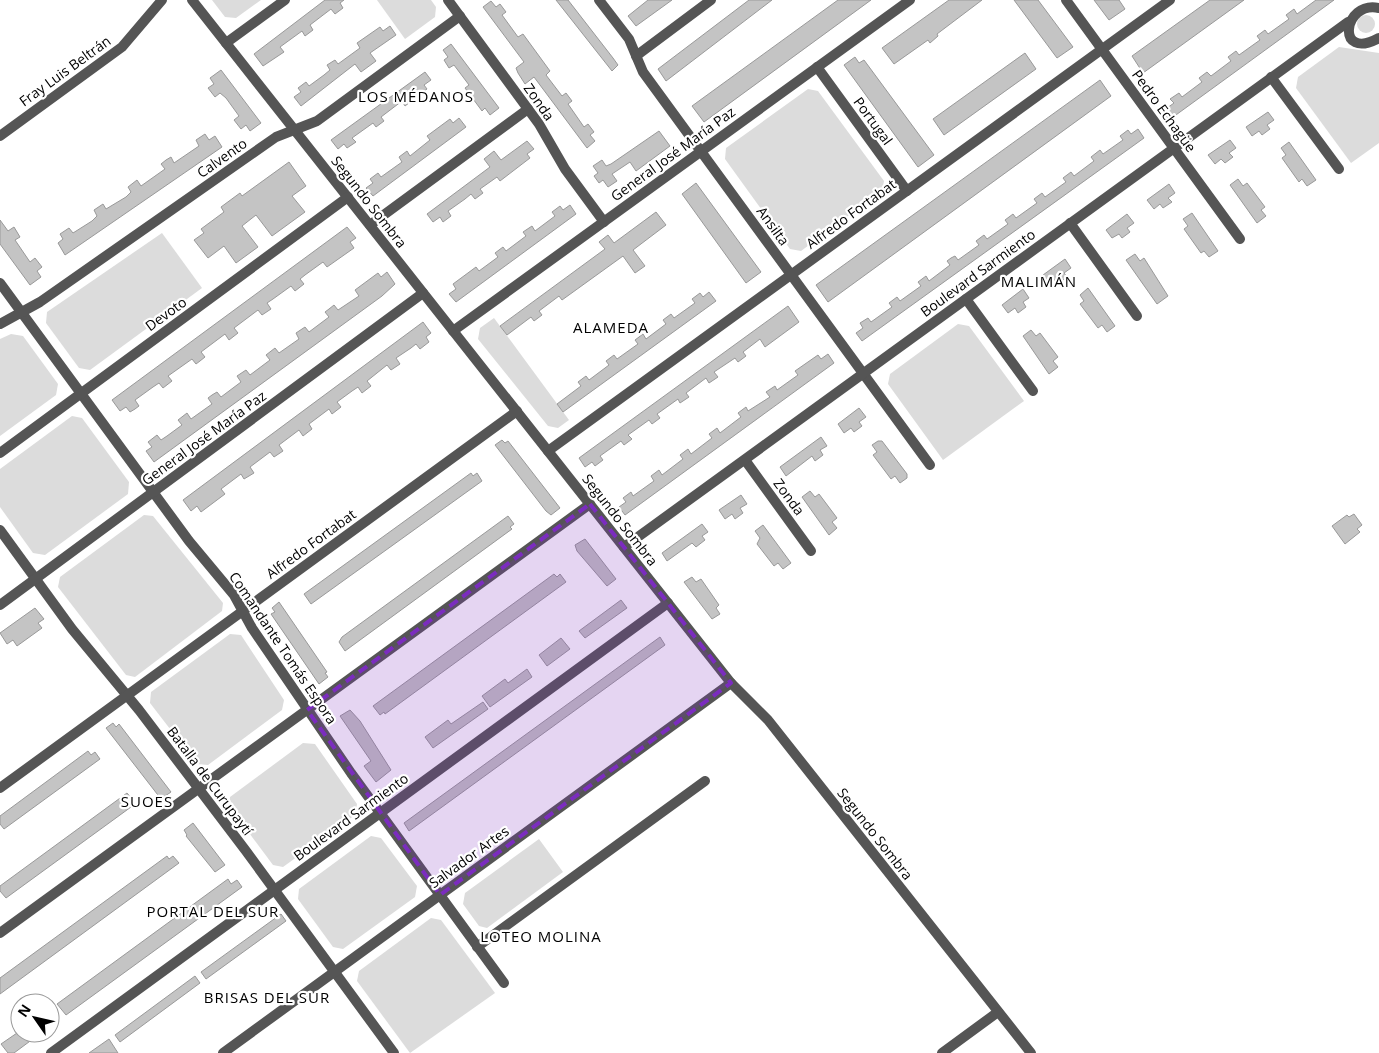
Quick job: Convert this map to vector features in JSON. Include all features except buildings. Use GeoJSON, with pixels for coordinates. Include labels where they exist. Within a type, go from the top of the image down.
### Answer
{"type":"FeatureCollection","features":[{"type":"Feature","properties":{"kind":"street","name":"Fray Luis Beltrán"},"geometry":{"type":"LineString","coordinates":[[0,136],[122,47],[162,0]]}},
{"type":"Feature","properties":{"kind":"street","name":"Segundo Sombra"},"geometry":{"type":"LineString","coordinates":[[192,0],[731,683],[768,720],[1030,1053]]}},
{"type":"Feature","properties":{"kind":"street"},"geometry":{"type":"LineString","coordinates":[[226,43],[285,0]]}},
{"type":"Feature","properties":{"kind":"street","name":"Zonda"},"geometry":{"type":"LineString","coordinates":[[448,0],[528,109],[565,170],[604,222]]}},
{"type":"Feature","properties":{"kind":"street","name":"Ansilta"},"geometry":{"type":"LineString","coordinates":[[599,0],[629,39],[643,72],[930,464]]}},
{"type":"Feature","properties":{"kind":"street"},"geometry":{"type":"LineString","coordinates":[[636,56],[711,0]]}},
{"type":"Feature","properties":{"kind":"street","name":"General José María Paz"},"geometry":{"type":"LineString","coordinates":[[453,331],[910,0]]}},
{"type":"Feature","properties":{"kind":"street","name":"Pedro Echagüe"},"geometry":{"type":"LineString","coordinates":[[1066,0],[1240,239]]}},
{"type":"Feature","properties":{"kind":"street","name":"Alfredo Fortabat"},"geometry":{"type":"LineString","coordinates":[[548,451],[1170,0]]}},
{"type":"Feature","properties":{"kind":"street"},"geometry":{"type":"LineString","coordinates":[[1365,2],[1379,8]]}},
{"type":"Feature","properties":{"kind":"street","name":"Boulevard Sarmiento"},"geometry":{"type":"LineString","coordinates":[[624,547],[1348,22],[1355,8],[1365,2]]}},
{"type":"Feature","properties":{"kind":"street","name":"Calvento"},"geometry":{"type":"LineString","coordinates":[[0,324],[21,312],[276,137],[316,121],[460,16]]}},
{"type":"Feature","properties":{"kind":"street"},"geometry":{"type":"LineString","coordinates":[[1348,22],[1352,35],[1358,40],[1365,42],[1379,38]]}},
{"type":"Feature","properties":{"kind":"street","name":"Portugal"},"geometry":{"type":"LineString","coordinates":[[817,67],[907,191]]}},
{"type":"Feature","properties":{"kind":"street"},"geometry":{"type":"LineString","coordinates":[[1272,77],[1339,169]]}},
{"type":"Feature","properties":{"kind":"street"},"geometry":{"type":"LineString","coordinates":[[370,226],[528,109]]}},
{"type":"Feature","properties":{"kind":"street","name":"Devoto"},"geometry":{"type":"LineString","coordinates":[[0,453],[348,197]]}},
{"type":"Feature","properties":{"kind":"street"},"geometry":{"type":"LineString","coordinates":[[1070,223],[1137,316]]}},
{"type":"Feature","properties":{"kind":"street","name":"Comandante Tomás Espora"},"geometry":{"type":"LineString","coordinates":[[0,283],[153,492],[234,595],[307,710],[504,983]]}},
{"type":"Feature","properties":{"kind":"street","name":"General José María Paz"},"geometry":{"type":"LineString","coordinates":[[0,605],[423,293]]}},
{"type":"Feature","properties":{"kind":"street"},"geometry":{"type":"LineString","coordinates":[[966,299],[1033,391]]}},
{"type":"Feature","properties":{"kind":"street","name":"Alfredo Fortabat"},"geometry":{"type":"LineString","coordinates":[[0,788],[517,411]]}},
{"type":"Feature","properties":{"kind":"street","name":"Zonda"},"geometry":{"type":"LineString","coordinates":[[745,460],[811,551]]}},
{"type":"Feature","properties":{"kind":"street"},"geometry":{"type":"LineString","coordinates":[[0,933],[590,504]]}},
{"type":"Feature","properties":{"kind":"street","name":"Batalla de Curupaytí"},"geometry":{"type":"LineString","coordinates":[[0,530],[72,629],[199,789],[394,1053]]}},
{"type":"Feature","properties":{"kind":"street","name":"Boulevard Sarmiento"},"geometry":{"type":"LineString","coordinates":[[51,1053],[668,603]]}},
{"type":"Feature","properties":{"kind":"street","name":"Salvador Artes"},"geometry":{"type":"LineString","coordinates":[[223,1053],[731,683]]}},
{"type":"Feature","properties":{"kind":"street"},"geometry":{"type":"LineString","coordinates":[[478,947],[705,780]]}},
{"type":"Feature","properties":{"kind":"street"},"geometry":{"type":"LineString","coordinates":[[942,1053],[998,1012]]}},
{"type":"Feature","properties":{"kind":"highlighted area"},"geometry":{"type":"Polygon","coordinates":[[[590,504],[731,683],[440,895],[307,710],[590,504]]]}},
{"type":"Feature","properties":{"kind":"shaded area"},"geometry":{"type":"Polygon","coordinates":[[[212,0],[261,0],[236,18],[225,17],[212,0]]]}},
{"type":"Feature","properties":{"kind":"shaded area"},"geometry":{"type":"Polygon","coordinates":[[[377,0],[431,0],[436,7],[435,17],[405,39],[377,0]]]}},
{"type":"Feature","properties":{"kind":"shaded area"},"geometry":{"type":"Polygon","coordinates":[[[1366,15],[1372,18],[1375,24],[1372,30],[1366,33],[1360,30],[1357,24],[1360,18],[1366,15]]]}},
{"type":"Feature","properties":{"kind":"shaded area"},"geometry":{"type":"Polygon","coordinates":[[[1339,47],[1379,53],[1379,143],[1351,163],[1296,88],[1298,77],[1339,47]]]}},
{"type":"Feature","properties":{"kind":"shaded area"},"geometry":{"type":"Polygon","coordinates":[[[808,89],[818,91],[884,181],[882,191],[801,251],[790,249],[725,159],[726,148],[808,89]]]}},
{"type":"Feature","properties":{"kind":"shaded area"},"geometry":{"type":"Polygon","coordinates":[[[162,233],[202,288],[90,370],[79,368],[46,323],[47,312],[162,233]]]}},
{"type":"Feature","properties":{"kind":"shaded area"},"geometry":{"type":"Polygon","coordinates":[[[494,318],[569,420],[558,428],[548,426],[478,339],[480,328],[494,318]]]}},
{"type":"Feature","properties":{"kind":"shaded area"},"geometry":{"type":"Polygon","coordinates":[[[958,324],[969,326],[1024,401],[943,460],[888,384],[890,374],[958,324]]]}},
{"type":"Feature","properties":{"kind":"shaded area"},"geometry":{"type":"Polygon","coordinates":[[[11,334],[23,336],[58,384],[56,395],[0,436],[0,339],[11,334]]]}},
{"type":"Feature","properties":{"kind":"shaded area"},"geometry":{"type":"Polygon","coordinates":[[[72,416],[82,418],[129,482],[128,494],[45,555],[33,553],[0,507],[0,469],[72,416]]]}},
{"type":"Feature","properties":{"kind":"shaded area"},"geometry":{"type":"Polygon","coordinates":[[[144,515],[153,516],[223,603],[222,611],[135,677],[126,675],[58,587],[60,577],[144,515]]]}},
{"type":"Feature","properties":{"kind":"shaded area"},"geometry":{"type":"Polygon","coordinates":[[[230,634],[241,635],[284,700],[282,710],[208,765],[197,764],[150,703],[151,692],[230,634]]]}},
{"type":"Feature","properties":{"kind":"shaded area"},"geometry":{"type":"Polygon","coordinates":[[[303,743],[315,744],[357,804],[355,815],[283,867],[273,865],[229,806],[230,797],[303,743]]]}},
{"type":"Feature","properties":{"kind":"shaded area"},"geometry":{"type":"Polygon","coordinates":[[[371,836],[381,838],[417,886],[415,897],[343,949],[333,947],[298,899],[299,889],[371,836]]]}},
{"type":"Feature","properties":{"kind":"shaded area"},"geometry":{"type":"Polygon","coordinates":[[[539,839],[563,872],[487,928],[479,926],[463,904],[465,893],[539,839]]]}},
{"type":"Feature","properties":{"kind":"shaded area"},"geometry":{"type":"Polygon","coordinates":[[[431,918],[441,920],[495,993],[410,1053],[357,981],[359,971],[431,918]]]}},
{"type":"Feature","properties":{"kind":"district","name":"LOS MÉDANOS"},"geometry":{"type":"Point","coordinates":[416,97]}},
{"type":"Feature","properties":{"kind":"district","name":"MALIMÁN"},"geometry":{"type":"Point","coordinates":[1039,282]}},
{"type":"Feature","properties":{"kind":"district","name":"ALAMEDA"},"geometry":{"type":"Point","coordinates":[611,328]}},
{"type":"Feature","properties":{"kind":"district","name":"SUOES"},"geometry":{"type":"Point","coordinates":[147,802]}},
{"type":"Feature","properties":{"kind":"district","name":"PORTAL DEL SUR"},"geometry":{"type":"Point","coordinates":[213,912]}},
{"type":"Feature","properties":{"kind":"district","name":"LOTEO MOLINA"},"geometry":{"type":"Point","coordinates":[541,937]}},
{"type":"Feature","properties":{"kind":"district","name":"BRISAS DEL SUR"},"geometry":{"type":"Point","coordinates":[267,998]}}]}
